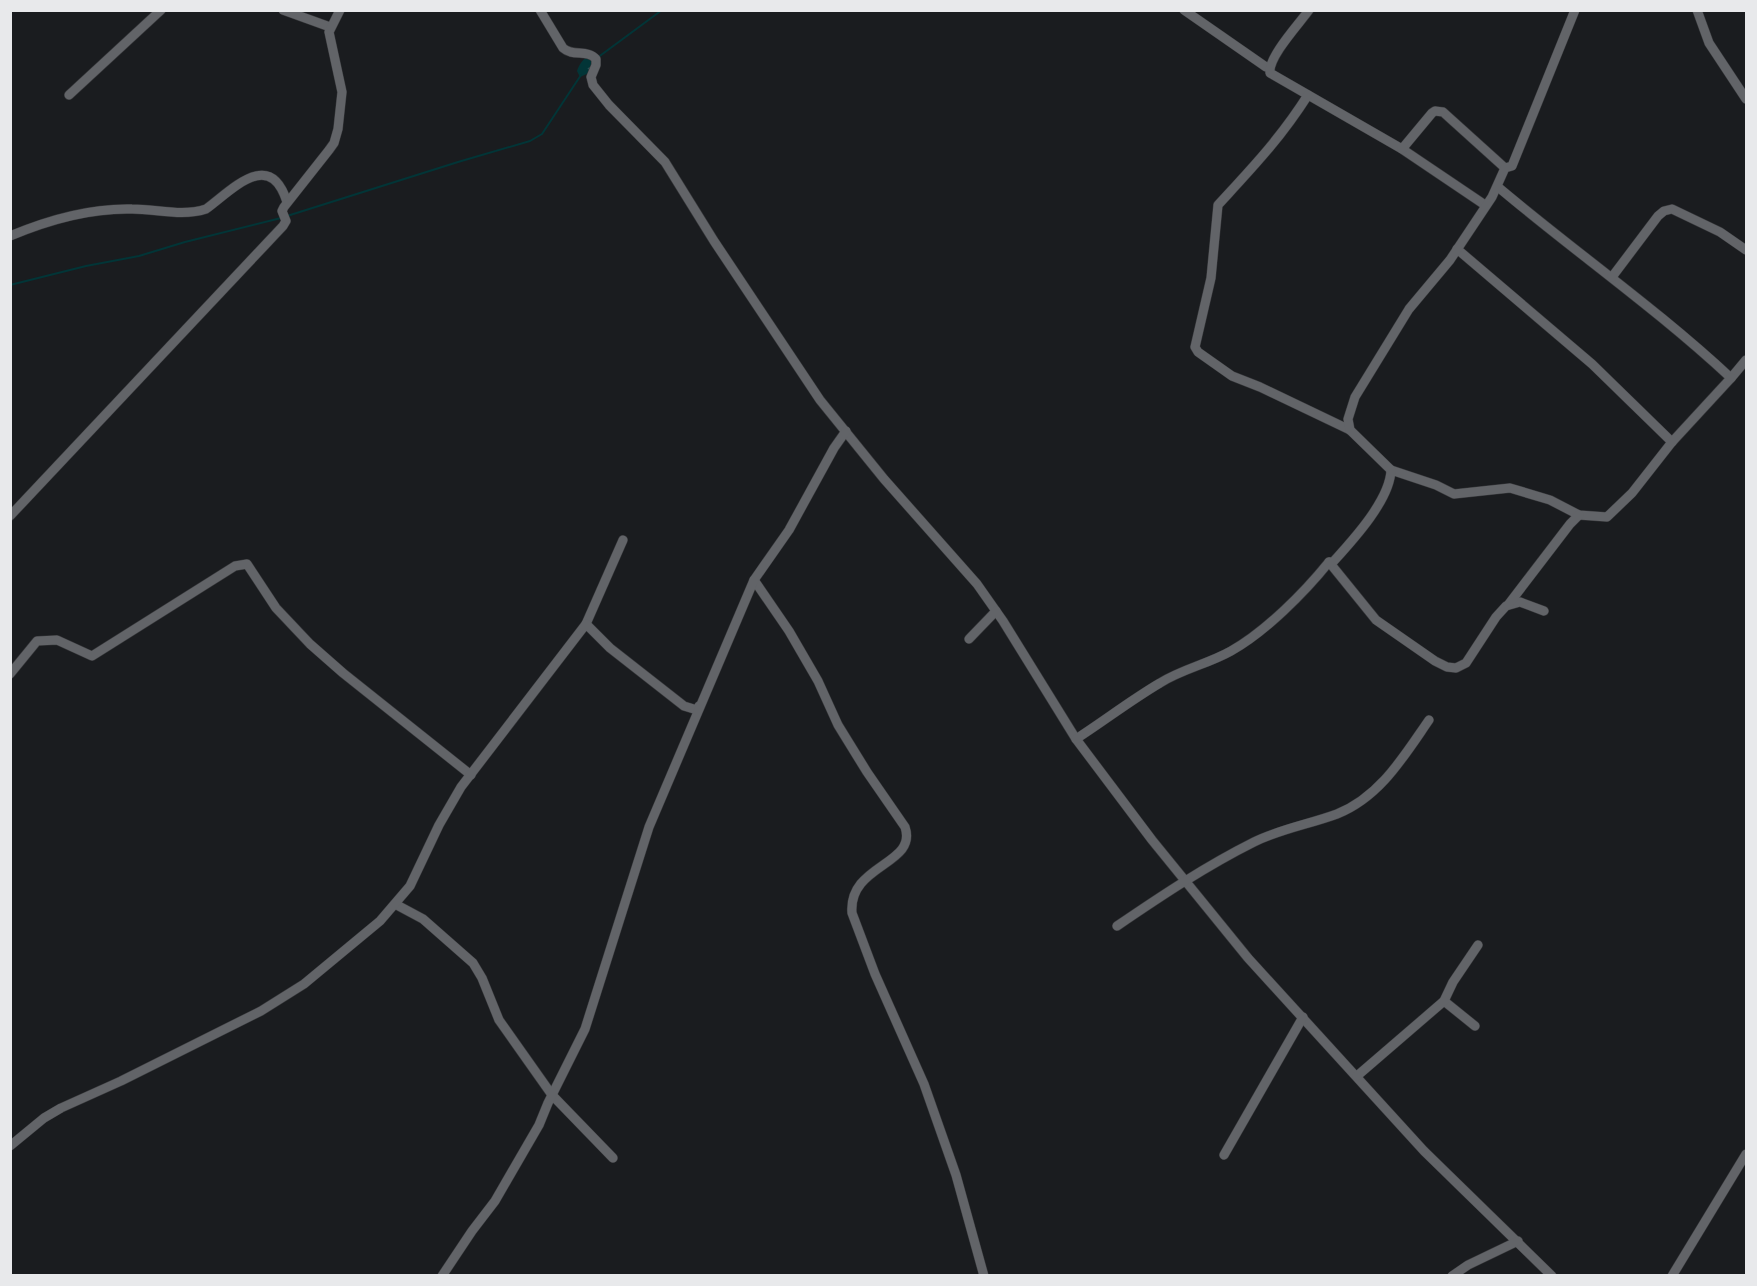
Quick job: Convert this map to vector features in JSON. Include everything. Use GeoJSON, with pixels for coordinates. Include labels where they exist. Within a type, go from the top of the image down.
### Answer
{"type":"FeatureCollection","features":[{"type":"Feature","properties":{"kind":"street"},"geometry":{"type":"LineString","coordinates":[[69,95],[161,10]]}},
{"type":"Feature","properties":{"kind":"street"},"geometry":{"type":"LineString","coordinates":[[283,10],[330,27]]}},
{"type":"Feature","properties":{"kind":"street"},"geometry":{"type":"LineString","coordinates":[[287,202],[329,150],[338,129],[342,92],[331,44],[330,27],[340,10]]}},
{"type":"Feature","properties":{"kind":"street"},"geometry":{"type":"LineString","coordinates":[[540,10],[563,48],[568,52],[590,54],[596,59],[591,76],[596,88],[615,112],[665,162],[714,241],[820,400],[884,479],[977,584],[1076,739],[1122,803],[1248,958],[1424,1150],[1552,1275]]}},
{"type":"Feature","properties":{"kind":"street"},"geometry":{"type":"LineString","coordinates":[[1184,10],[1266,67],[1270,67]]}},
{"type":"Feature","properties":{"kind":"street"},"geometry":{"type":"LineString","coordinates":[[1309,10],[1280,48],[1270,67],[1270,73],[1402,149],[1485,205]]}},
{"type":"Feature","properties":{"kind":"street"},"geometry":{"type":"LineString","coordinates":[[1350,430],[1349,414],[1362,384],[1409,309],[1457,249],[1498,187],[1506,168],[1512,166],[1575,10]]}},
{"type":"Feature","properties":{"kind":"street"},"geometry":{"type":"LineString","coordinates":[[1697,10],[1709,43],[1746,99]]}},
{"type":"Feature","properties":{"kind":"street"},"geometry":{"type":"LineString","coordinates":[[1308,95],[1286,129],[1241,182],[1218,205],[1211,278],[1195,347],[1198,352],[1232,376],[1350,430],[1391,470],[1436,485],[1454,494],[1501,489],[1521,490],[1550,500],[1579,516],[1603,517],[1611,514],[1632,492],[1672,442],[1746,360]]}},
{"type":"Feature","properties":{"kind":"street"},"geometry":{"type":"LineString","coordinates":[[1402,149],[1432,113],[1439,111],[1443,112],[1506,168]]}},
{"type":"Feature","properties":{"kind":"street"},"geometry":{"type":"LineString","coordinates":[[10,236],[91,211],[135,209],[179,213],[199,211],[206,209],[254,174],[265,173],[272,177],[285,194],[287,202],[284,216],[272,240],[10,516]]}},
{"type":"Feature","properties":{"kind":"street"},"geometry":{"type":"LineString","coordinates":[[1498,187],[1692,342],[1731,378]]}},
{"type":"Feature","properties":{"kind":"street"},"geometry":{"type":"LineString","coordinates":[[1612,277],[1658,216],[1668,209],[1720,232],[1746,250]]}},
{"type":"Feature","properties":{"kind":"street"},"geometry":{"type":"LineString","coordinates":[[1457,249],[1592,364],[1672,442]]}},
{"type":"Feature","properties":{"kind":"street"},"geometry":{"type":"LineString","coordinates":[[442,1275],[495,1201],[539,1125],[585,1029],[649,827],[699,706],[754,580],[789,530],[834,448],[846,431]]}},
{"type":"Feature","properties":{"kind":"street"},"geometry":{"type":"LineString","coordinates":[[1076,739],[1179,672],[1232,651],[1276,617],[1351,542],[1372,513],[1389,482],[1391,470]]}},
{"type":"Feature","properties":{"kind":"street"},"geometry":{"type":"LineString","coordinates":[[1329,562],[1376,620],[1435,661],[1447,667],[1456,668],[1466,663],[1496,617],[1570,524],[1579,516]]}},
{"type":"Feature","properties":{"kind":"street"},"geometry":{"type":"LineString","coordinates":[[10,1146],[44,1118],[61,1108],[121,1082],[261,1011],[321,970],[380,921],[410,886],[453,800],[586,624],[623,540]]}},
{"type":"Feature","properties":{"kind":"street"},"geometry":{"type":"LineString","coordinates":[[10,674],[38,641],[57,640],[92,656],[235,566],[247,564],[276,608],[310,644],[471,775]]}},
{"type":"Feature","properties":{"kind":"street"},"geometry":{"type":"LineString","coordinates":[[754,580],[789,631],[818,681],[838,725],[905,827],[908,840],[905,846],[857,887],[851,903],[852,913],[875,975],[924,1084],[956,1175],[984,1275]]}},
{"type":"Feature","properties":{"kind":"street"},"geometry":{"type":"LineString","coordinates":[[1506,606],[1520,602],[1544,611]]}},
{"type":"Feature","properties":{"kind":"street"},"geometry":{"type":"LineString","coordinates":[[969,639],[996,611]]}},
{"type":"Feature","properties":{"kind":"street"},"geometry":{"type":"LineString","coordinates":[[586,624],[610,648],[684,706],[697,710],[699,706]]}},
{"type":"Feature","properties":{"kind":"street"},"geometry":{"type":"LineString","coordinates":[[1117,926],[1185,880],[1256,841],[1339,813],[1355,804],[1389,778],[1429,720]]}},
{"type":"Feature","properties":{"kind":"street"},"geometry":{"type":"LineString","coordinates":[[395,904],[423,919],[473,963],[482,978],[499,1020],[552,1095],[613,1158]]}},
{"type":"Feature","properties":{"kind":"street"},"geometry":{"type":"LineString","coordinates":[[1357,1076],[1444,1001],[1453,982],[1478,945]]}},
{"type":"Feature","properties":{"kind":"street"},"geometry":{"type":"LineString","coordinates":[[1444,1001],[1475,1026]]}},
{"type":"Feature","properties":{"kind":"street"},"geometry":{"type":"LineString","coordinates":[[1224,1155],[1303,1017]]}},
{"type":"Feature","properties":{"kind":"street"},"geometry":{"type":"LineString","coordinates":[[1672,1275],[1746,1154]]}},
{"type":"Feature","properties":{"kind":"street"},"geometry":{"type":"LineString","coordinates":[[1452,1275],[1518,1241]]}},
{"type":"Feature","properties":{"kind":"water"},"geometry":{"type":"Polygon","coordinates":[[[588,56],[594,60],[593,71],[580,77],[577,71],[582,61],[588,56]]]}},
{"type":"Feature","properties":{"kind":"waterway"},"geometry":{"type":"LineString","coordinates":[[597,58],[662,10]]}},
{"type":"Feature","properties":{"kind":"waterway"},"geometry":{"type":"LineString","coordinates":[[287,216],[530,141],[542,134],[581,75]]}},
{"type":"Feature","properties":{"kind":"waterway"},"geometry":{"type":"LineString","coordinates":[[10,285],[86,266],[139,256],[281,218]]}}]}
